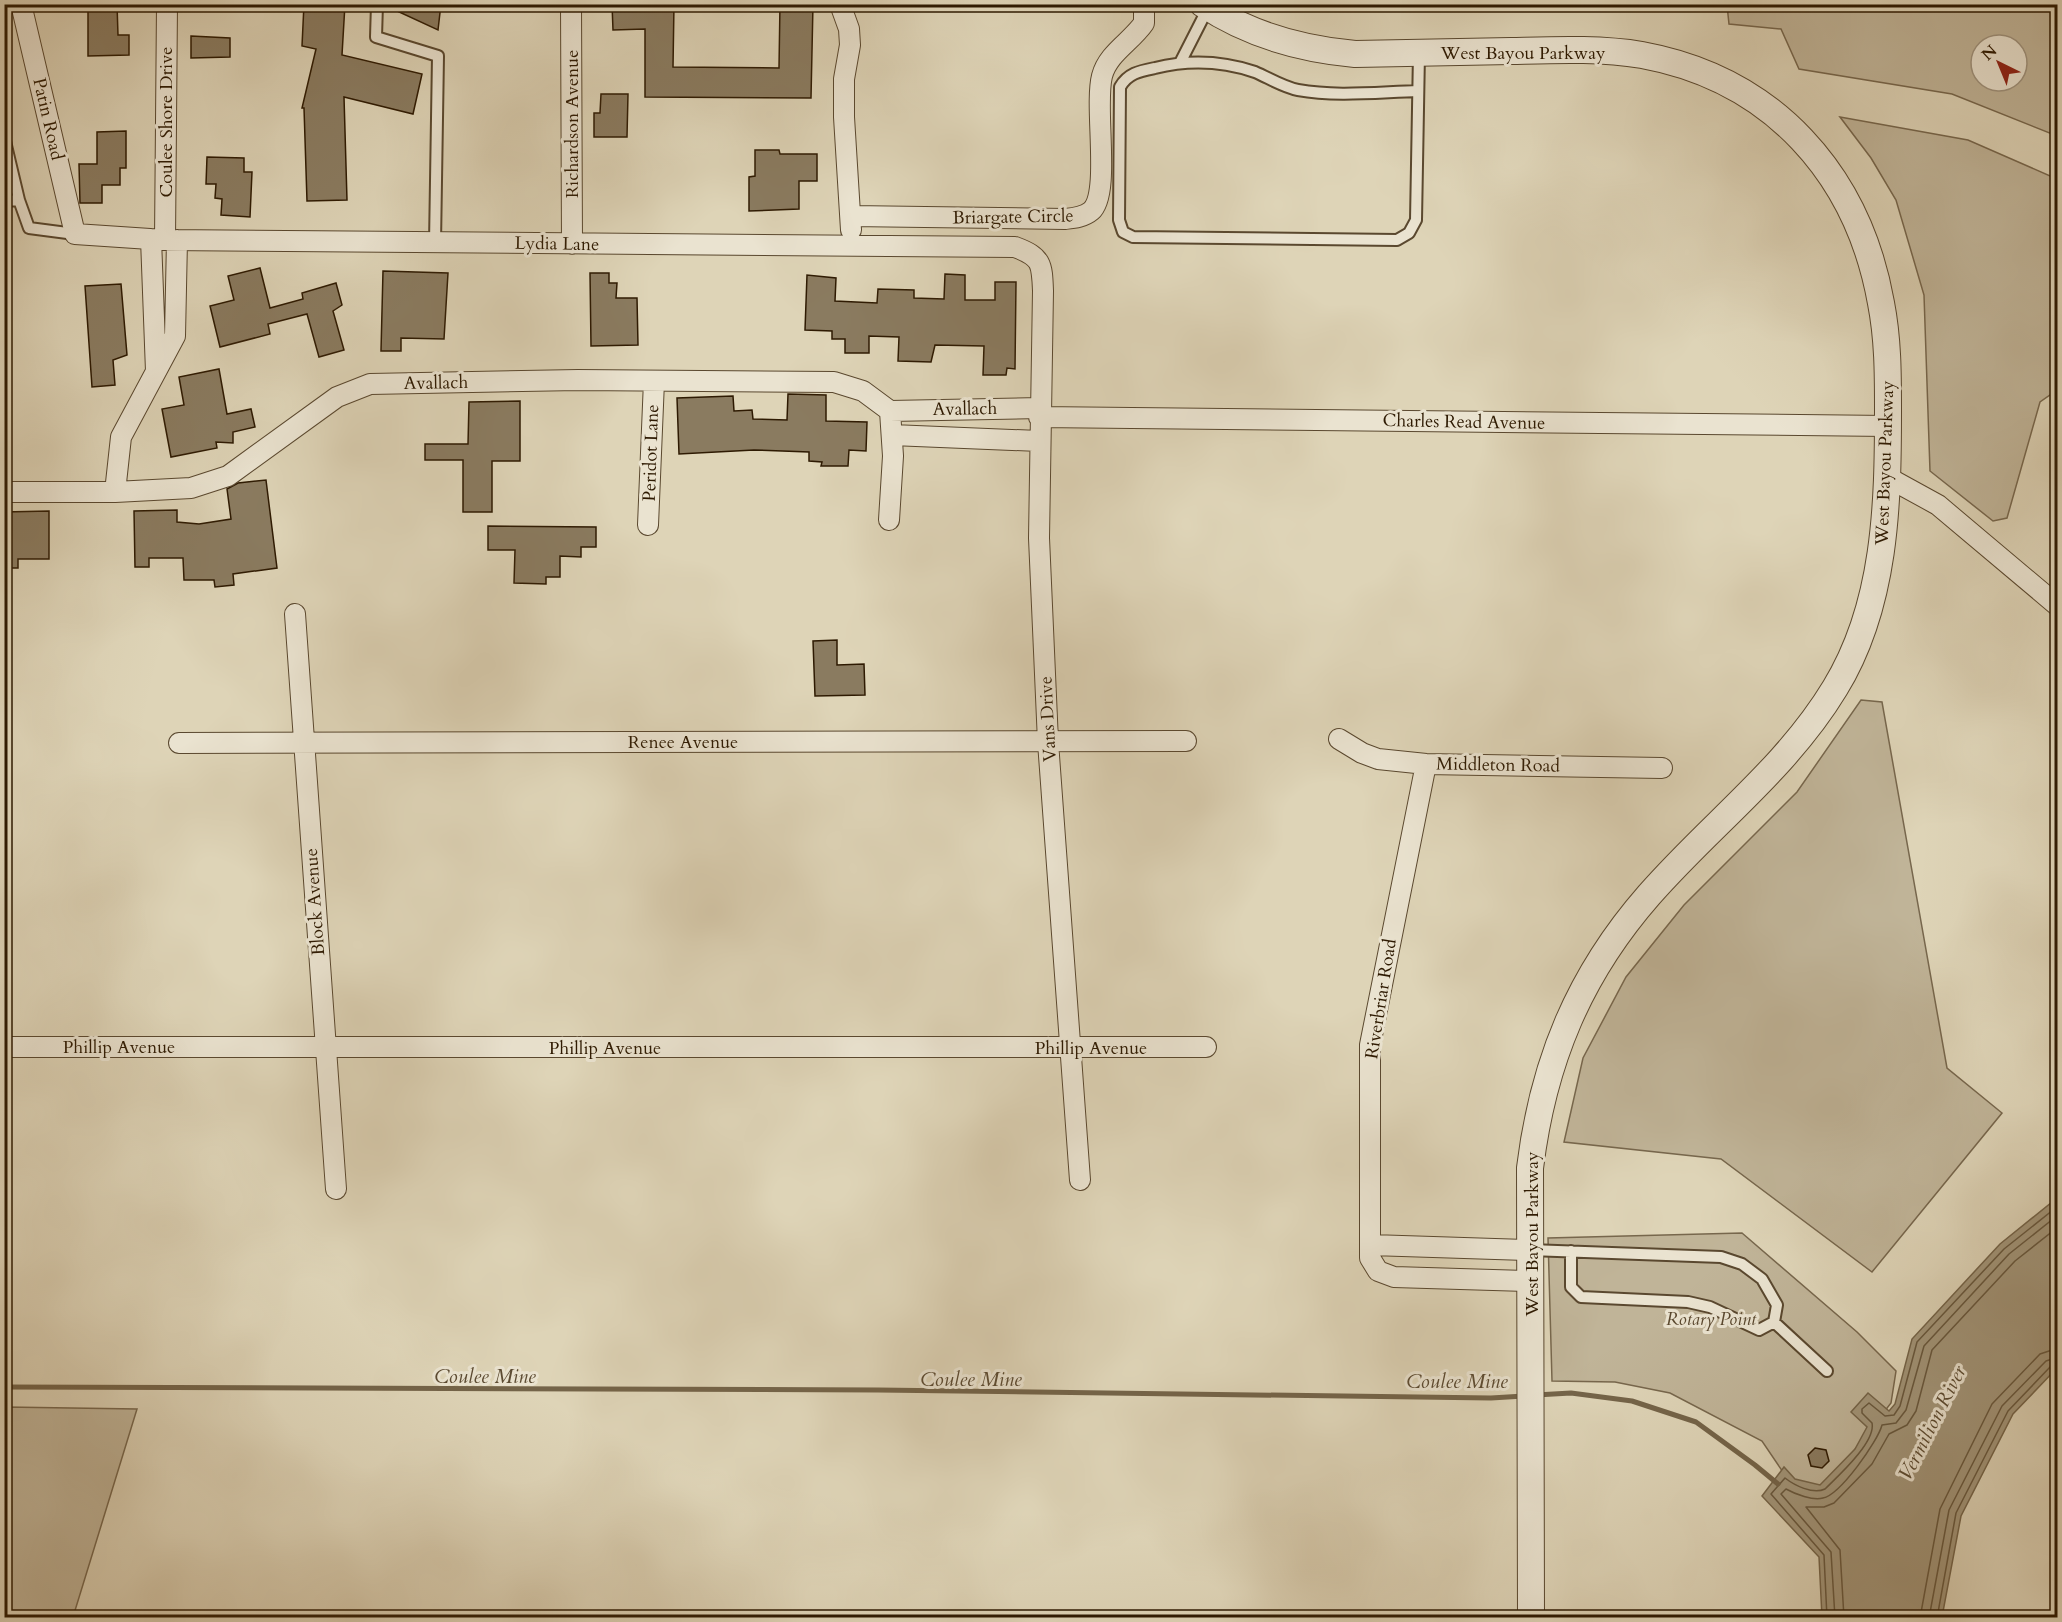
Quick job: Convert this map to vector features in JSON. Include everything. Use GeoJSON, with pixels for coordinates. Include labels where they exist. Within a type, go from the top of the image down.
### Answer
{"type":"FeatureCollection","features":[{"type":"Feature","properties":{"kind":"street","name":"Patin Road"},"geometry":{"type":"LineString","coordinates":[[21,4],[75,234]]}},
{"type":"Feature","properties":{"kind":"street","name":"Coulee Shore Drive"},"geometry":{"type":"LineString","coordinates":[[115,492],[121,437],[156,371],[164,240],[167,4]]}},
{"type":"Feature","properties":{"kind":"street","name":"Richardson Avenue"},"geometry":{"type":"LineString","coordinates":[[571,4],[572,244]]}},
{"type":"Feature","properties":{"kind":"street"},"geometry":{"type":"LineString","coordinates":[[840,4],[849,29],[850,45],[844,79],[844,117],[851,216],[850,245]]}},
{"type":"Feature","properties":{"kind":"street","name":"Briargate Circle"},"geometry":{"type":"LineString","coordinates":[[851,216],[1065,219],[1079,217],[1091,210],[1101,190],[1098,98],[1102,74],[1116,52],[1144,23],[1144,4]]}},
{"type":"Feature","properties":{"kind":"street","name":"West Bayou Parkway"},"geometry":{"type":"LineString","coordinates":[[1206,6],[1258,33],[1319,51],[1355,54],[1590,50],[1639,55],[1676,63],[1708,74],[1738,88],[1792,127],[1820,159],[1845,199],[1861,232],[1881,302],[1888,358],[1884,540],[1859,637],[1835,688],[1774,770],[1651,892],[1593,968],[1563,1028],[1533,1139],[1528,1250],[1532,1345],[1531,1617]]}},
{"type":"Feature","properties":{"kind":"street","name":"Lydia Lane"},"geometry":{"type":"LineString","coordinates":[[75,234],[164,240],[1015,247],[1037,258]]}},
{"type":"Feature","properties":{"kind":"street","name":"Vans Drive"},"geometry":{"type":"LineString","coordinates":[[1037,258],[1042,269],[1043,291],[1039,413],[1039,538],[1048,742],[1080,1180]]}},
{"type":"Feature","properties":{"kind":"street","name":"Peridot Lane"},"geometry":{"type":"LineString","coordinates":[[648,525],[654,381]]}},
{"type":"Feature","properties":{"kind":"street","name":"Avallach"},"geometry":{"type":"LineString","coordinates":[[4,492],[115,492],[190,488],[228,476],[337,397],[370,384],[834,382],[864,391],[890,411],[1039,413]]}},
{"type":"Feature","properties":{"kind":"street"},"geometry":{"type":"LineString","coordinates":[[889,520],[892,435],[890,411]]}},
{"type":"Feature","properties":{"kind":"street","name":"Charles Read Avenue"},"geometry":{"type":"LineString","coordinates":[[1039,413],[1888,426]]}},
{"type":"Feature","properties":{"kind":"street","name":"Avallach"},"geometry":{"type":"LineString","coordinates":[[892,435],[1039,441]]}},
{"type":"Feature","properties":{"kind":"street"},"geometry":{"type":"LineString","coordinates":[[1887,477],[1938,505],[2058,606]]}},
{"type":"Feature","properties":{"kind":"street","name":"Block Avenue"},"geometry":{"type":"LineString","coordinates":[[295,614],[336,1189]]}},
{"type":"Feature","properties":{"kind":"street","name":"Middleton Road"},"geometry":{"type":"LineString","coordinates":[[1339,739],[1362,753],[1378,759],[1426,764],[1662,768]]}},
{"type":"Feature","properties":{"kind":"street","name":"Renee Avenue"},"geometry":{"type":"LineString","coordinates":[[179,743],[1186,741]]}},
{"type":"Feature","properties":{"kind":"street","name":"Riverbriar Road"},"geometry":{"type":"LineString","coordinates":[[1426,764],[1370,1045],[1370,1258],[1378,1271],[1394,1277],[1530,1281]]}},
{"type":"Feature","properties":{"kind":"street","name":"Phillip Avenue"},"geometry":{"type":"LineString","coordinates":[[4,1047],[1206,1047]]}},
{"type":"Feature","properties":{"kind":"street"},"geometry":{"type":"LineString","coordinates":[[1371,1245],[1528,1250]]}},
{"type":"Feature","properties":{"kind":"lane"},"geometry":{"type":"LineString","coordinates":[[377,4],[376,37],[438,56],[435,243]]}},
{"type":"Feature","properties":{"kind":"lane"},"geometry":{"type":"LineString","coordinates":[[1181,61],[1206,6]]}},
{"type":"Feature","properties":{"kind":"lane"},"geometry":{"type":"LineString","coordinates":[[1418,91],[1336,93],[1296,90],[1252,71],[1218,64],[1181,61],[1133,73],[1124,79],[1120,87],[1119,220],[1123,232],[1133,237],[1397,240],[1408,232],[1416,220],[1419,53]]}},
{"type":"Feature","properties":{"kind":"lane"},"geometry":{"type":"LineString","coordinates":[[4,137],[19,200],[29,228],[75,234]]}},
{"type":"Feature","properties":{"kind":"lane"},"geometry":{"type":"LineString","coordinates":[[4,201],[19,200]]}},
{"type":"Feature","properties":{"kind":"lane"},"geometry":{"type":"LineString","coordinates":[[1528,1250],[1720,1257],[1742,1264],[1762,1279],[1777,1305],[1774,1322]]}},
{"type":"Feature","properties":{"kind":"lane"},"geometry":{"type":"LineString","coordinates":[[1571,1251],[1571,1287],[1581,1297],[1688,1302],[1710,1307],[1759,1330],[1774,1322]]}},
{"type":"Feature","properties":{"kind":"lane"},"geometry":{"type":"LineString","coordinates":[[1774,1322],[1827,1371]]}},
{"type":"Feature","properties":{"kind":"green space"},"geometry":{"type":"Polygon","coordinates":[[[1727,5],[2058,6],[2057,136],[1952,94],[1799,69],[1781,29],[1729,24],[1727,5]]]}},
{"type":"Feature","properties":{"kind":"green space"},"geometry":{"type":"Polygon","coordinates":[[[1840,117],[1968,140],[2057,179],[2057,390],[2040,402],[2007,518],[1993,521],[1930,471],[1924,295],[1896,200],[1871,158],[1840,117]]]}},
{"type":"Feature","properties":{"kind":"green space"},"geometry":{"type":"Polygon","coordinates":[[[1861,700],[1882,702],[1947,1068],[2002,1113],[1872,1272],[1721,1159],[1564,1142],[1583,1058],[1626,977],[1684,905],[1797,792],[1861,700]]]}},
{"type":"Feature","properties":{"kind":"green space","name":"Rotary Point"},"geometry":{"type":"Polygon","coordinates":[[[1742,1233],[1857,1332],[1896,1371],[1891,1403],[1822,1492],[1791,1484],[1762,1441],[1670,1393],[1615,1382],[1552,1381],[1548,1238],[1742,1233]]]}},
{"type":"Feature","properties":{"kind":"green space"},"geometry":{"type":"Polygon","coordinates":[[[5,1407],[137,1409],[73,1617],[5,1617],[5,1407]]]}},
{"type":"Feature","properties":{"kind":"water","name":"Vermilion River"},"geometry":{"type":"Polygon","coordinates":[[[2057,1198],[2057,1368],[2013,1414],[1961,1516],[1942,1617],[1822,1617],[1819,1557],[1762,1496],[1784,1467],[1795,1479],[1820,1485],[1855,1449],[1867,1427],[1851,1412],[1868,1393],[1889,1411],[1895,1404],[1912,1339],[2000,1244],[2057,1198]]]}},
{"type":"Feature","properties":{"kind":"building"},"geometry":{"type":"Polygon","coordinates":[[[88,4],[117,4],[118,35],[129,35],[129,55],[88,56],[88,4]]]}},
{"type":"Feature","properties":{"kind":"building"},"geometry":{"type":"Polygon","coordinates":[[[304,4],[345,4],[342,55],[422,74],[413,114],[344,97],[347,200],[307,201],[304,108],[302,108],[316,49],[302,46],[304,4]]]}},
{"type":"Feature","properties":{"kind":"building"},"geometry":{"type":"Polygon","coordinates":[[[441,4],[438,30],[384,5],[441,4]]]}},
{"type":"Feature","properties":{"kind":"building"},"geometry":{"type":"Polygon","coordinates":[[[612,4],[674,4],[673,67],[779,68],[780,4],[813,4],[811,98],[645,97],[645,29],[613,30],[612,4]]]}},
{"type":"Feature","properties":{"kind":"building"},"geometry":{"type":"Polygon","coordinates":[[[191,36],[230,38],[230,57],[191,58],[191,36]]]}},
{"type":"Feature","properties":{"kind":"building"},"geometry":{"type":"Polygon","coordinates":[[[601,94],[628,94],[627,137],[594,137],[594,113],[600,113],[601,94]]]}},
{"type":"Feature","properties":{"kind":"building"},"geometry":{"type":"Polygon","coordinates":[[[126,131],[126,168],[120,168],[120,185],[102,185],[102,203],[80,203],[79,164],[97,164],[97,132],[126,131]]]}},
{"type":"Feature","properties":{"kind":"building"},"geometry":{"type":"Polygon","coordinates":[[[755,150],[779,150],[780,154],[817,154],[817,181],[799,181],[799,209],[749,211],[749,177],[755,176],[755,150]]]}},
{"type":"Feature","properties":{"kind":"building"},"geometry":{"type":"Polygon","coordinates":[[[207,157],[244,158],[244,172],[252,172],[250,217],[221,215],[222,199],[215,198],[216,184],[206,184],[207,157]]]}},
{"type":"Feature","properties":{"kind":"building"},"geometry":{"type":"Polygon","coordinates":[[[260,268],[270,308],[303,299],[302,293],[336,283],[342,305],[333,311],[344,350],[319,357],[307,314],[268,324],[270,334],[220,347],[210,306],[234,300],[228,276],[260,268]]]}},
{"type":"Feature","properties":{"kind":"building"},"geometry":{"type":"Polygon","coordinates":[[[383,271],[448,273],[444,339],[401,338],[401,351],[381,351],[383,271]]]}},
{"type":"Feature","properties":{"kind":"building"},"geometry":{"type":"Polygon","coordinates":[[[590,273],[609,273],[609,283],[617,283],[616,298],[637,298],[638,345],[591,346],[590,273]]]}},
{"type":"Feature","properties":{"kind":"building"},"geometry":{"type":"Polygon","coordinates":[[[945,274],[965,275],[965,300],[995,300],[995,282],[1016,282],[1015,369],[1007,368],[1006,375],[983,375],[984,346],[935,345],[931,362],[898,361],[899,337],[869,336],[869,353],[845,353],[845,339],[832,339],[832,331],[805,330],[807,275],[836,278],[835,301],[877,303],[878,289],[914,290],[914,298],[944,299],[945,274]]]}},
{"type":"Feature","properties":{"kind":"building"},"geometry":{"type":"Polygon","coordinates":[[[121,284],[127,355],[113,360],[115,385],[92,387],[85,286],[121,284]]]}},
{"type":"Feature","properties":{"kind":"building"},"geometry":{"type":"Polygon","coordinates":[[[219,369],[227,414],[251,409],[255,427],[233,432],[233,443],[216,442],[217,448],[171,457],[162,409],[184,405],[179,377],[219,369]]]}},
{"type":"Feature","properties":{"kind":"building"},"geometry":{"type":"Polygon","coordinates":[[[788,394],[826,395],[826,421],[867,422],[866,451],[849,450],[848,466],[821,466],[822,462],[809,461],[809,452],[754,450],[679,454],[677,398],[733,396],[734,411],[752,410],[753,419],[787,420],[788,394]]]}},
{"type":"Feature","properties":{"kind":"building"},"geometry":{"type":"Polygon","coordinates":[[[520,401],[520,461],[492,461],[492,512],[463,512],[463,460],[425,460],[425,444],[468,444],[469,402],[520,401]]]}},
{"type":"Feature","properties":{"kind":"building"},"geometry":{"type":"Polygon","coordinates":[[[266,480],[277,568],[233,574],[234,585],[215,587],[214,580],[184,580],[183,558],[149,558],[149,567],[135,567],[134,511],[177,510],[177,522],[199,524],[231,519],[227,489],[238,483],[266,480]]]}},
{"type":"Feature","properties":{"kind":"building"},"geometry":{"type":"Polygon","coordinates":[[[49,511],[49,559],[18,559],[18,568],[4,568],[4,512],[49,511]]]}},
{"type":"Feature","properties":{"kind":"building"},"geometry":{"type":"Polygon","coordinates":[[[488,526],[596,527],[596,547],[581,547],[581,557],[560,556],[560,577],[546,577],[546,584],[514,583],[515,550],[488,550],[488,526]]]}},
{"type":"Feature","properties":{"kind":"building"},"geometry":{"type":"Polygon","coordinates":[[[837,640],[837,665],[864,664],[865,695],[815,696],[813,641],[837,640]]]}},
{"type":"Feature","properties":{"kind":"building"},"geometry":{"type":"Polygon","coordinates":[[[1815,1448],[1826,1450],[1829,1461],[1822,1468],[1811,1466],[1808,1455],[1815,1448]]]}},
{"type":"Feature","properties":{"kind":"waterway","name":"Coulee Mine"},"geometry":{"type":"LineString","coordinates":[[4,1387],[878,1390],[1491,1398],[1524,1396]]}},
{"type":"Feature","properties":{"kind":"waterway","name":"Coulee Mine"},"geometry":{"type":"LineString","coordinates":[[1536,1395],[1571,1393],[1632,1401],[1696,1422],[1778,1484]]}}]}
